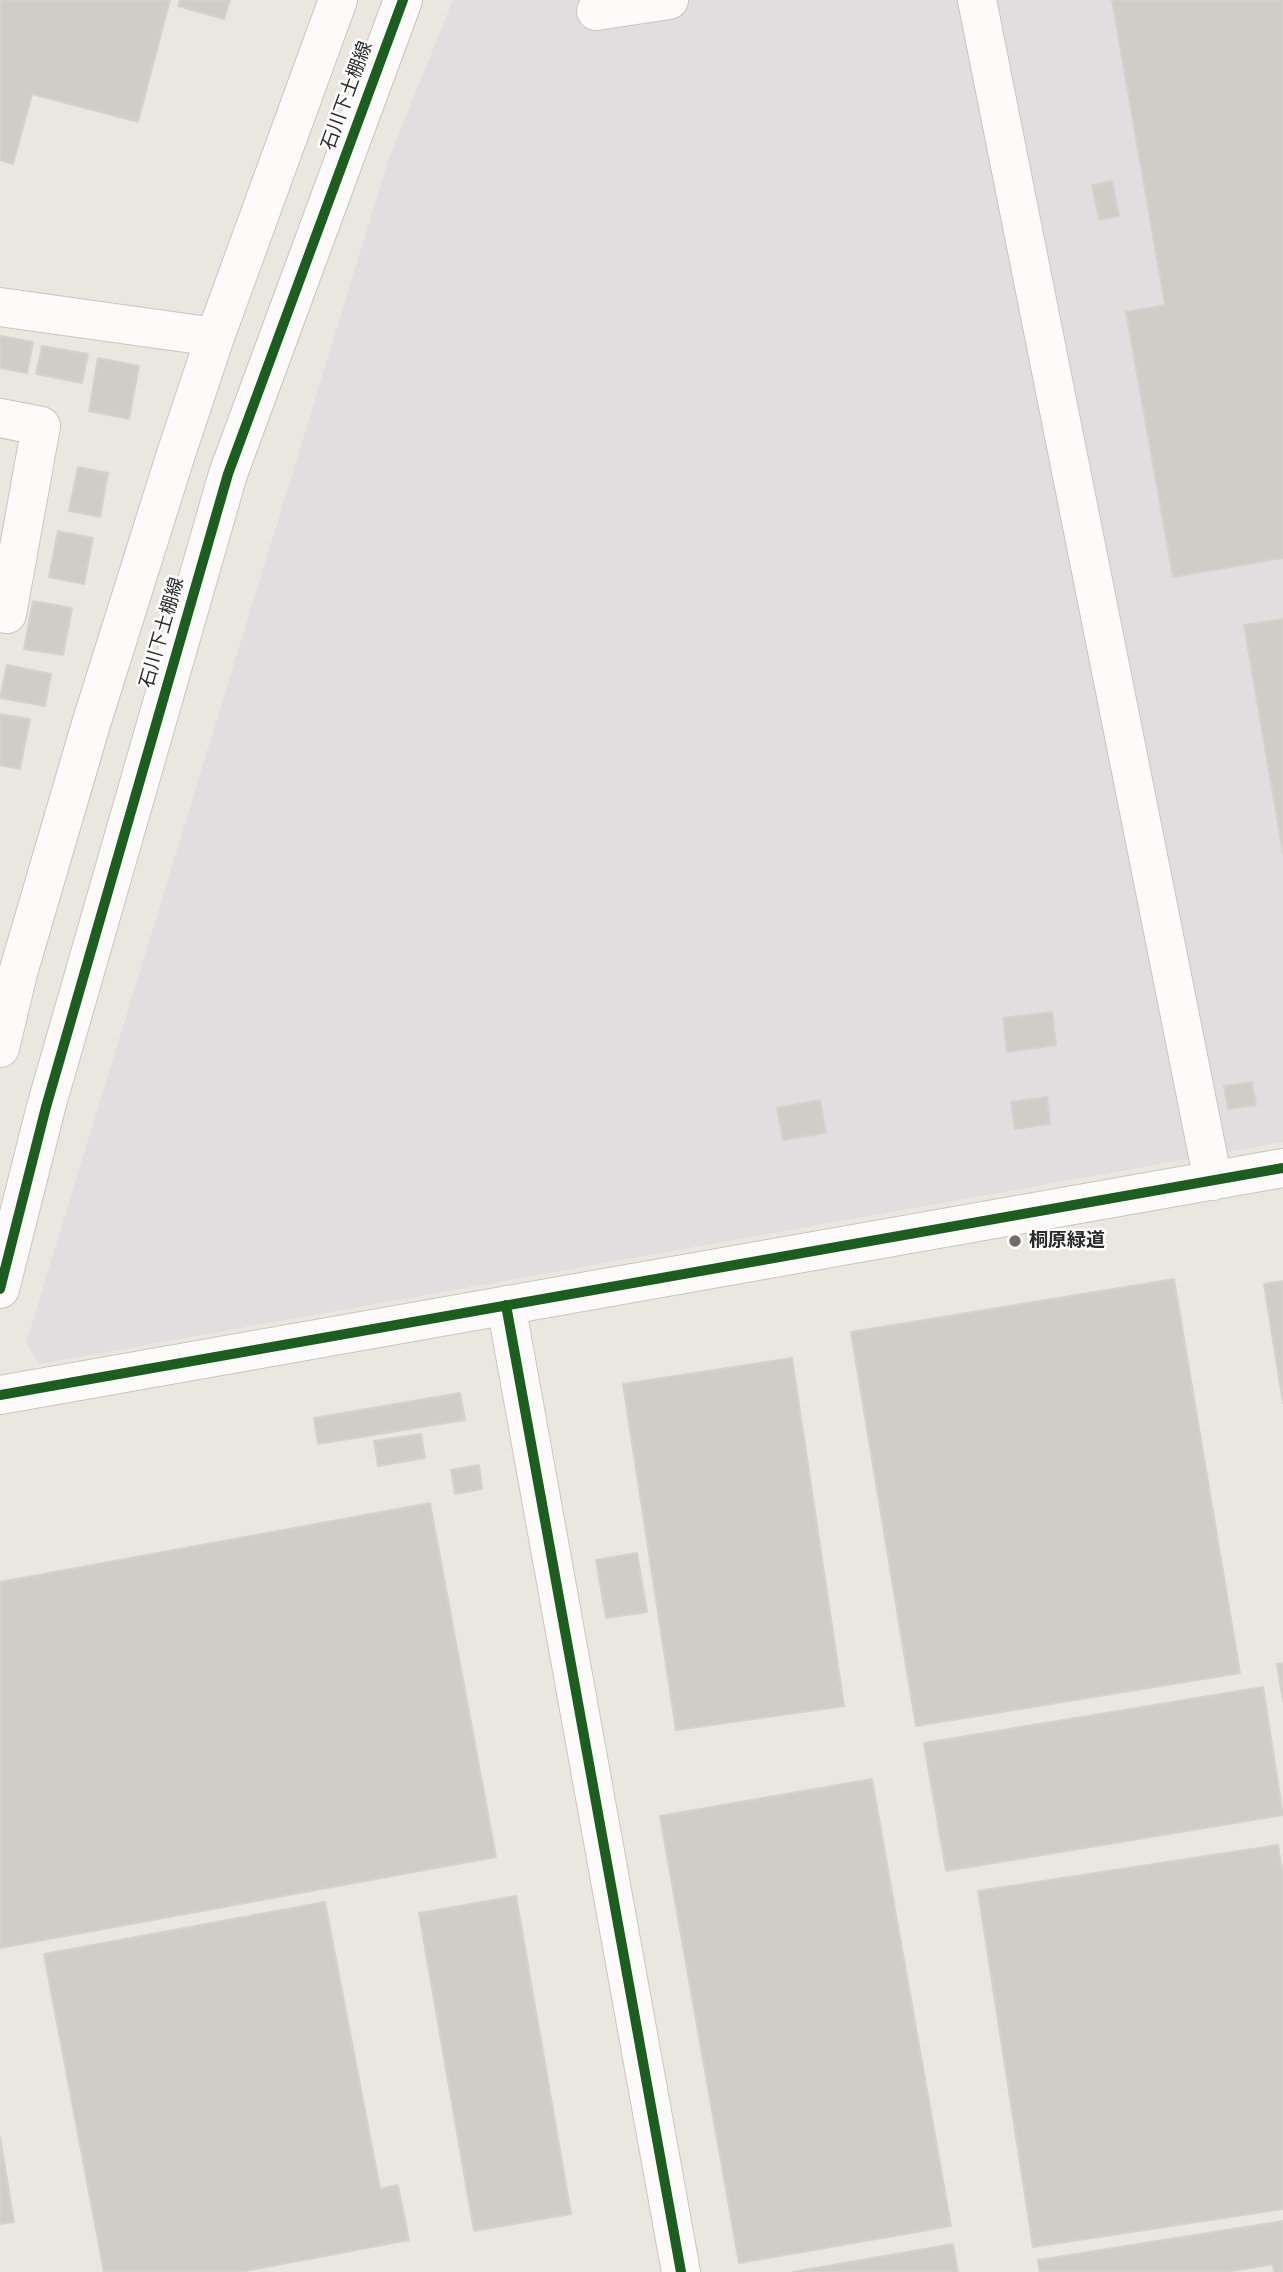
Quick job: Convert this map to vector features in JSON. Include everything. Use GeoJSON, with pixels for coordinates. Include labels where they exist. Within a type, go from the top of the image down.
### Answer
{"type":"FeatureCollection","features":[{"type":"Feature","properties":{"kind":"street","name":"石川下土棚線"},"geometry":{"type":"LineString","coordinates":[[0,1048],[18,973],[91,724],[215,338],[338,0]]}},
{"type":"Feature","properties":{"kind":"street","name":"石川下土棚線"},"geometry":{"type":"LineString","coordinates":[[0,1289],[53,1080],[228,474],[403,0]]}},
{"type":"Feature","properties":{"kind":"street"},"geometry":{"type":"LineString","coordinates":[[596,11],[669,0]]}},
{"type":"Feature","properties":{"kind":"street"},"geometry":{"type":"LineString","coordinates":[[977,0],[1213,1181]]}},
{"type":"Feature","properties":{"kind":"street"},"geometry":{"type":"LineString","coordinates":[[0,307],[215,338]]}},
{"type":"Feature","properties":{"kind":"street"},"geometry":{"type":"LineString","coordinates":[[0,418],[41,426],[7,614],[0,613]]}},
{"type":"Feature","properties":{"kind":"street"},"geometry":{"type":"LineString","coordinates":[[0,1395],[1283,1168]]}},
{"type":"Feature","properties":{"kind":"street"},"geometry":{"type":"LineString","coordinates":[[506,1305],[681,2272]]}},
{"type":"Feature","properties":{"kind":"shaded area"},"geometry":{"type":"Polygon","coordinates":[[[453,0],[1283,0],[1283,1142],[39,1364],[26,1343],[389,158],[453,0]]]}},
{"type":"Feature","properties":{"kind":"building"},"geometry":{"type":"Polygon","coordinates":[[[0,0],[170,0],[138,122],[32,94],[13,164],[0,160],[0,0]]]}},
{"type":"Feature","properties":{"kind":"building"},"geometry":{"type":"Polygon","coordinates":[[[180,0],[230,0],[224,19],[178,6],[180,0]]]}},
{"type":"Feature","properties":{"kind":"building"},"geometry":{"type":"Polygon","coordinates":[[[1112,0],[1283,0],[1283,558],[1173,577],[1126,312],[1165,305],[1112,0]]]}},
{"type":"Feature","properties":{"kind":"building"},"geometry":{"type":"Polygon","coordinates":[[[1112,181],[1119,216],[1099,220],[1092,185],[1112,181]]]}},
{"type":"Feature","properties":{"kind":"building"},"geometry":{"type":"Polygon","coordinates":[[[0,336],[33,342],[27,373],[0,368],[0,336]]]}},
{"type":"Feature","properties":{"kind":"building"},"geometry":{"type":"Polygon","coordinates":[[[42,346],[88,354],[82,383],[36,374],[42,346]]]}},
{"type":"Feature","properties":{"kind":"building"},"geometry":{"type":"Polygon","coordinates":[[[98,358],[139,366],[129,419],[89,411],[98,358]]]}},
{"type":"Feature","properties":{"kind":"building"},"geometry":{"type":"Polygon","coordinates":[[[78,467],[108,473],[100,517],[69,511],[78,467]]]}},
{"type":"Feature","properties":{"kind":"building"},"geometry":{"type":"Polygon","coordinates":[[[58,531],[93,538],[84,584],[49,577],[58,531]]]}},
{"type":"Feature","properties":{"kind":"building"},"geometry":{"type":"Polygon","coordinates":[[[33,601],[72,608],[63,655],[24,649],[33,601]]]}},
{"type":"Feature","properties":{"kind":"building"},"geometry":{"type":"Polygon","coordinates":[[[1283,619],[1283,853],[1244,625],[1283,619]]]}},
{"type":"Feature","properties":{"kind":"building"},"geometry":{"type":"Polygon","coordinates":[[[7,665],[51,674],[45,706],[0,698],[7,665]]]}},
{"type":"Feature","properties":{"kind":"building"},"geometry":{"type":"Polygon","coordinates":[[[0,714],[30,719],[20,769],[0,765],[0,714]]]}},
{"type":"Feature","properties":{"kind":"building"},"geometry":{"type":"Polygon","coordinates":[[[1052,1012],[1056,1045],[1007,1052],[1003,1018],[1052,1012]]]}},
{"type":"Feature","properties":{"kind":"building"},"geometry":{"type":"Polygon","coordinates":[[[1252,1082],[1256,1105],[1228,1109],[1224,1086],[1252,1082]]]}},
{"type":"Feature","properties":{"kind":"building"},"geometry":{"type":"Polygon","coordinates":[[[1047,1097],[1050,1124],[1015,1129],[1011,1102],[1047,1097]]]}},
{"type":"Feature","properties":{"kind":"building"},"geometry":{"type":"Polygon","coordinates":[[[820,1100],[826,1133],[783,1140],[777,1108],[820,1100]]]}},
{"type":"Feature","properties":{"kind":"building"},"geometry":{"type":"Polygon","coordinates":[[[1174,1279],[1240,1673],[916,1726],[851,1332],[1174,1279]]]}},
{"type":"Feature","properties":{"kind":"building"},"geometry":{"type":"Polygon","coordinates":[[[1283,1281],[1283,1403],[1264,1284],[1283,1281]]]}},
{"type":"Feature","properties":{"kind":"building"},"geometry":{"type":"Polygon","coordinates":[[[792,1358],[844,1706],[676,1730],[623,1384],[792,1358]]]}},
{"type":"Feature","properties":{"kind":"building"},"geometry":{"type":"Polygon","coordinates":[[[460,1393],[465,1420],[318,1444],[314,1418],[460,1393]]]}},
{"type":"Feature","properties":{"kind":"building"},"geometry":{"type":"Polygon","coordinates":[[[421,1434],[425,1458],[378,1466],[374,1441],[421,1434]]]}},
{"type":"Feature","properties":{"kind":"building"},"geometry":{"type":"Polygon","coordinates":[[[479,1465],[482,1489],[455,1494],[451,1470],[479,1465]]]}},
{"type":"Feature","properties":{"kind":"building"},"geometry":{"type":"Polygon","coordinates":[[[430,1503],[496,1857],[0,1948],[0,1582],[430,1503]]]}},
{"type":"Feature","properties":{"kind":"building"},"geometry":{"type":"Polygon","coordinates":[[[637,1553],[647,1612],[606,1618],[596,1560],[637,1553]]]}},
{"type":"Feature","properties":{"kind":"building"},"geometry":{"type":"Polygon","coordinates":[[[1283,1663],[1283,1701],[1277,1664],[1283,1663]]]}},
{"type":"Feature","properties":{"kind":"building"},"geometry":{"type":"Polygon","coordinates":[[[1263,1687],[1283,1815],[946,1871],[924,1743],[1263,1687]]]}},
{"type":"Feature","properties":{"kind":"building"},"geometry":{"type":"Polygon","coordinates":[[[872,1779],[951,2226],[739,2263],[660,1816],[872,1779]]]}},
{"type":"Feature","properties":{"kind":"building"},"geometry":{"type":"Polygon","coordinates":[[[1278,1845],[1283,1877],[1283,2209],[1033,2247],[978,1891],[1278,1845]]]}},
{"type":"Feature","properties":{"kind":"building"},"geometry":{"type":"Polygon","coordinates":[[[516,1896],[571,2214],[474,2231],[419,1913],[516,1896]]]}},
{"type":"Feature","properties":{"kind":"building"},"geometry":{"type":"Polygon","coordinates":[[[325,1902],[380,2189],[398,2185],[409,2240],[240,2272],[104,2272],[44,1954],[325,1902]]]}},
{"type":"Feature","properties":{"kind":"building"},"geometry":{"type":"Polygon","coordinates":[[[0,2137],[14,2222],[0,2224],[0,2137]]]}},
{"type":"Feature","properties":{"kind":"building"},"geometry":{"type":"Polygon","coordinates":[[[1283,2221],[1283,2272],[1274,2272],[1273,2264],[1227,2272],[1040,2272],[1038,2260],[1283,2221]]]}},
{"type":"Feature","properties":{"kind":"building"},"geometry":{"type":"Polygon","coordinates":[[[953,2244],[958,2272],[793,2272],[953,2244]]]}},
{"type":"Feature","properties":{"kind":"cycle path"},"geometry":{"type":"LineString","coordinates":[[0,1289],[46,1107],[228,474],[403,0]]}},
{"type":"Feature","properties":{"kind":"cycle path"},"geometry":{"type":"LineString","coordinates":[[0,1395],[1283,1168]]}},
{"type":"Feature","properties":{"kind":"cycle path"},"geometry":{"type":"LineString","coordinates":[[506,1305],[681,2272]]}},
{"type":"Feature","properties":{"kind":"place","name":"桐原緑道"},"geometry":{"type":"Point","coordinates":[1015,1241]}}]}
